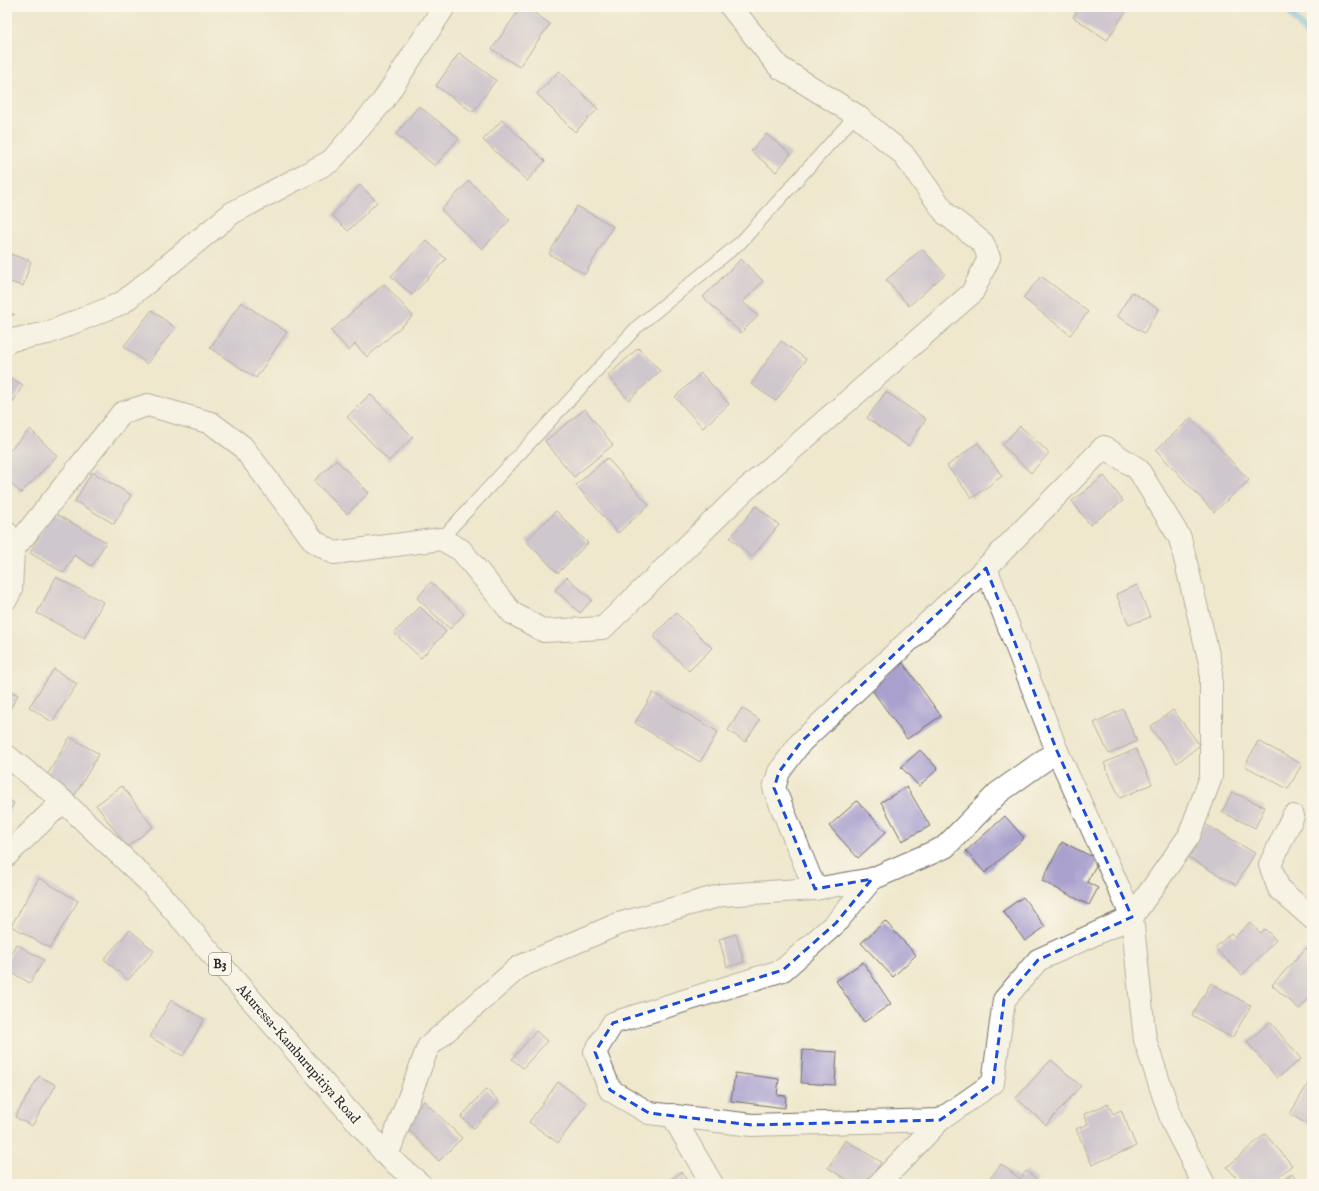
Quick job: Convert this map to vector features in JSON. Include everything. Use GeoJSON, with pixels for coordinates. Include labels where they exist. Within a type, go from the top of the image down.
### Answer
{"type":"FeatureCollection","features":[{"type":"Feature","properties":{"kind":"street"},"geometry":{"type":"LineString","coordinates":[[7,343],[12,340],[48,333],[122,303],[232,213],[331,161],[383,101],[444,7]]}},
{"type":"Feature","properties":{"kind":"street"},"geometry":{"type":"LineString","coordinates":[[7,598],[11,590],[10,541],[122,413],[148,405],[211,423],[242,446],[314,541],[334,553],[441,539],[461,550],[512,613],[544,632],[603,628],[743,492],[972,293],[989,258],[984,243],[946,214],[903,154],[856,115],[779,67],[731,7]]}},
{"type":"Feature","properties":{"kind":"street"},"geometry":{"type":"LineString","coordinates":[[815,888],[774,788],[779,772],[801,742],[986,568],[1104,447],[1138,469],[1180,538],[1211,667],[1211,777],[1188,836],[1132,917],[1038,960],[1004,1000],[993,1083],[940,1120],[879,1184]]}},
{"type":"Feature","properties":{"kind":"street"},"geometry":{"type":"LineString","coordinates":[[986,568],[1057,751],[1132,917],[1145,1040],[1173,1124],[1204,1184]]}},
{"type":"Feature","properties":{"kind":"street"},"geometry":{"type":"LineString","coordinates":[[387,1156],[428,1047],[519,967],[618,924],[722,895],[815,888],[872,879],[945,847],[998,793],[1057,751]]}},
{"type":"Feature","properties":{"kind":"street","name":"Akuressa-Kamburupitiya Road"},"geometry":{"type":"LineString","coordinates":[[7,756],[64,801],[151,884],[387,1156],[420,1184]]}},
{"type":"Feature","properties":{"kind":"street"},"geometry":{"type":"LineString","coordinates":[[7,855],[64,801]]}},
{"type":"Feature","properties":{"kind":"street"},"geometry":{"type":"LineString","coordinates":[[1293,816],[1270,865],[1278,889],[1312,918]]}},
{"type":"Feature","properties":{"kind":"street"},"geometry":{"type":"LineString","coordinates":[[872,879],[836,923],[783,970],[614,1023],[595,1052],[610,1090],[649,1113],[752,1125],[940,1120]]}},
{"type":"Feature","properties":{"kind":"street"},"geometry":{"type":"LineString","coordinates":[[672,1116],[712,1184]]}},
{"type":"Feature","properties":{"kind":"lane"},"geometry":{"type":"LineString","coordinates":[[441,539],[637,327],[741,242],[856,115]]}},
{"type":"Feature","properties":{"kind":"highlighted area"},"geometry":{"type":"Polygon","coordinates":[[[986,568],[1057,751],[1132,917],[1038,960],[1004,1000],[993,1083],[940,1120],[752,1125],[649,1113],[610,1090],[595,1052],[613,1023],[783,970],[836,923],[872,879],[815,889],[774,788],[779,772],[801,742],[986,568]]]}},
{"type":"Feature","properties":{"kind":"building"},"geometry":{"type":"Polygon","coordinates":[[[521,7],[526,7],[550,24],[519,67],[492,49],[521,7]]]}},
{"type":"Feature","properties":{"kind":"building"},"geometry":{"type":"Polygon","coordinates":[[[1079,7],[1129,7],[1107,40],[1073,17],[1079,7]]]}},
{"type":"Feature","properties":{"kind":"building"},"geometry":{"type":"Polygon","coordinates":[[[459,53],[496,80],[473,112],[436,86],[459,53]]]}},
{"type":"Feature","properties":{"kind":"building"},"geometry":{"type":"Polygon","coordinates":[[[559,71],[598,109],[575,132],[537,94],[559,71]]]}},
{"type":"Feature","properties":{"kind":"building"},"geometry":{"type":"Polygon","coordinates":[[[419,106],[459,138],[435,166],[396,134],[419,106]]]}},
{"type":"Feature","properties":{"kind":"building"},"geometry":{"type":"Polygon","coordinates":[[[502,120],[545,161],[527,181],[483,140],[502,120]]]}},
{"type":"Feature","properties":{"kind":"building"},"geometry":{"type":"Polygon","coordinates":[[[766,134],[791,154],[776,172],[751,151],[766,134]]]}},
{"type":"Feature","properties":{"kind":"building"},"geometry":{"type":"Polygon","coordinates":[[[469,181],[510,220],[482,249],[441,210],[469,181]]]}},
{"type":"Feature","properties":{"kind":"building"},"geometry":{"type":"Polygon","coordinates":[[[360,185],[377,202],[348,231],[332,215],[360,185]]]}},
{"type":"Feature","properties":{"kind":"building"},"geometry":{"type":"Polygon","coordinates":[[[577,206],[613,226],[585,274],[549,254],[577,206]]]}},
{"type":"Feature","properties":{"kind":"building"},"geometry":{"type":"Polygon","coordinates":[[[426,240],[446,259],[412,295],[391,276],[426,240]]]}},
{"type":"Feature","properties":{"kind":"building"},"geometry":{"type":"Polygon","coordinates":[[[922,249],[945,274],[909,306],[886,280],[922,249]]]}},
{"type":"Feature","properties":{"kind":"building"},"geometry":{"type":"Polygon","coordinates":[[[7,253],[31,261],[23,286],[7,281],[7,253]]]}},
{"type":"Feature","properties":{"kind":"building"},"geometry":{"type":"Polygon","coordinates":[[[741,259],[763,281],[743,302],[758,316],[741,333],[703,297],[741,259]]]}},
{"type":"Feature","properties":{"kind":"building"},"geometry":{"type":"Polygon","coordinates":[[[1041,276],[1088,312],[1070,335],[1023,298],[1041,276]]]}},
{"type":"Feature","properties":{"kind":"building"},"geometry":{"type":"Polygon","coordinates":[[[384,284],[413,316],[367,357],[355,344],[349,351],[331,331],[384,284]]]}},
{"type":"Feature","properties":{"kind":"building"},"geometry":{"type":"Polygon","coordinates":[[[1132,292],[1159,309],[1144,333],[1117,316],[1132,292]]]}},
{"type":"Feature","properties":{"kind":"building"},"geometry":{"type":"Polygon","coordinates":[[[241,302],[287,332],[256,378],[210,348],[241,302]]]}},
{"type":"Feature","properties":{"kind":"building"},"geometry":{"type":"Polygon","coordinates":[[[152,310],[175,328],[147,364],[124,346],[152,310]]]}},
{"type":"Feature","properties":{"kind":"building"},"geometry":{"type":"Polygon","coordinates":[[[781,341],[806,359],[776,401],[751,384],[781,341]]]}},
{"type":"Feature","properties":{"kind":"building"},"geometry":{"type":"Polygon","coordinates":[[[638,348],[660,371],[629,400],[608,376],[638,348]]]}},
{"type":"Feature","properties":{"kind":"building"},"geometry":{"type":"Polygon","coordinates":[[[701,373],[729,404],[703,428],[675,397],[701,373]]]}},
{"type":"Feature","properties":{"kind":"building"},"geometry":{"type":"Polygon","coordinates":[[[7,376],[23,385],[7,412],[7,376]]]}},
{"type":"Feature","properties":{"kind":"building"},"geometry":{"type":"Polygon","coordinates":[[[886,392],[926,419],[908,446],[867,418],[886,392]]]}},
{"type":"Feature","properties":{"kind":"building"},"geometry":{"type":"Polygon","coordinates":[[[370,394],[413,437],[389,461],[347,417],[370,394]]]}},
{"type":"Feature","properties":{"kind":"building"},"geometry":{"type":"Polygon","coordinates":[[[585,409],[613,445],[574,477],[545,441],[585,409]]]}},
{"type":"Feature","properties":{"kind":"building"},"geometry":{"type":"Polygon","coordinates":[[[1191,418],[1249,480],[1214,512],[1156,450],[1191,418]]]}},
{"type":"Feature","properties":{"kind":"building"},"geometry":{"type":"Polygon","coordinates":[[[1020,426],[1049,453],[1031,473],[1002,445],[1020,426]]]}},
{"type":"Feature","properties":{"kind":"building"},"geometry":{"type":"Polygon","coordinates":[[[30,429],[57,456],[21,493],[7,479],[7,453],[30,429]]]}},
{"type":"Feature","properties":{"kind":"building"},"geometry":{"type":"Polygon","coordinates":[[[978,443],[1002,476],[972,498],[947,466],[978,443]]]}},
{"type":"Feature","properties":{"kind":"building"},"geometry":{"type":"Polygon","coordinates":[[[607,458],[649,505],[618,533],[576,485],[607,458]]]}},
{"type":"Feature","properties":{"kind":"building"},"geometry":{"type":"Polygon","coordinates":[[[336,460],[369,493],[347,514],[314,481],[336,460]]]}},
{"type":"Feature","properties":{"kind":"building"},"geometry":{"type":"Polygon","coordinates":[[[92,472],[131,495],[114,524],[75,501],[92,472]]]}},
{"type":"Feature","properties":{"kind":"building"},"geometry":{"type":"Polygon","coordinates":[[[1104,476],[1123,501],[1090,525],[1072,501],[1104,476]]]}},
{"type":"Feature","properties":{"kind":"building"},"geometry":{"type":"Polygon","coordinates":[[[756,506],[779,525],[752,557],[730,538],[756,506]]]}},
{"type":"Feature","properties":{"kind":"building"},"geometry":{"type":"Polygon","coordinates":[[[556,511],[588,543],[558,573],[526,541],[556,511]]]}},
{"type":"Feature","properties":{"kind":"building"},"geometry":{"type":"Polygon","coordinates":[[[52,512],[106,542],[92,566],[74,555],[64,573],[30,553],[52,512]]]}},
{"type":"Feature","properties":{"kind":"building"},"geometry":{"type":"Polygon","coordinates":[[[56,577],[103,602],[84,638],[37,613],[56,577]]]}},
{"type":"Feature","properties":{"kind":"building"},"geometry":{"type":"Polygon","coordinates":[[[567,577],[592,600],[580,613],[555,590],[567,577]]]}},
{"type":"Feature","properties":{"kind":"building"},"geometry":{"type":"Polygon","coordinates":[[[431,582],[464,614],[450,629],[417,598],[431,582]]]}},
{"type":"Feature","properties":{"kind":"building"},"geometry":{"type":"Polygon","coordinates":[[[1137,585],[1150,617],[1129,625],[1116,594],[1137,585]]]}},
{"type":"Feature","properties":{"kind":"building"},"geometry":{"type":"Polygon","coordinates":[[[420,607],[446,632],[421,658],[394,633],[420,607]]]}},
{"type":"Feature","properties":{"kind":"building"},"geometry":{"type":"Polygon","coordinates":[[[676,613],[712,648],[689,671],[653,636],[676,613]]]}},
{"type":"Feature","properties":{"kind":"building"},"geometry":{"type":"Polygon","coordinates":[[[903,663],[941,716],[907,739],[870,687],[903,663]]]}},
{"type":"Feature","properties":{"kind":"building"},"geometry":{"type":"Polygon","coordinates":[[[54,669],[77,684],[52,722],[29,707],[54,669]]]}},
{"type":"Feature","properties":{"kind":"building"},"geometry":{"type":"Polygon","coordinates":[[[7,689],[18,695],[7,714],[7,689]]]}},
{"type":"Feature","properties":{"kind":"building"},"geometry":{"type":"Polygon","coordinates":[[[653,693],[718,732],[700,762],[635,723],[653,693]]]}},
{"type":"Feature","properties":{"kind":"building"},"geometry":{"type":"Polygon","coordinates":[[[742,708],[760,720],[745,742],[728,730],[742,708]]]}},
{"type":"Feature","properties":{"kind":"building"},"geometry":{"type":"Polygon","coordinates":[[[1123,709],[1137,741],[1109,754],[1094,723],[1123,709]]]}},
{"type":"Feature","properties":{"kind":"building"},"geometry":{"type":"Polygon","coordinates":[[[1173,710],[1200,745],[1177,763],[1150,727],[1173,710]]]}},
{"type":"Feature","properties":{"kind":"building"},"geometry":{"type":"Polygon","coordinates":[[[70,737],[99,754],[75,795],[46,777],[70,737]]]}},
{"type":"Feature","properties":{"kind":"building"},"geometry":{"type":"Polygon","coordinates":[[[1258,741],[1302,764],[1288,789],[1245,766],[1258,741]]]}},
{"type":"Feature","properties":{"kind":"building"},"geometry":{"type":"Polygon","coordinates":[[[1136,749],[1152,784],[1120,798],[1104,763],[1136,749]]]}},
{"type":"Feature","properties":{"kind":"building"},"geometry":{"type":"Polygon","coordinates":[[[920,750],[938,769],[919,786],[901,767],[920,750]]]}},
{"type":"Feature","properties":{"kind":"building"},"geometry":{"type":"Polygon","coordinates":[[[122,786],[153,827],[127,847],[96,805],[122,786]]]}},
{"type":"Feature","properties":{"kind":"building"},"geometry":{"type":"Polygon","coordinates":[[[907,787],[930,826],[902,841],[881,802],[907,787]]]}},
{"type":"Feature","properties":{"kind":"building"},"geometry":{"type":"Polygon","coordinates":[[[1232,792],[1265,807],[1255,828],[1222,812],[1232,792]]]}},
{"type":"Feature","properties":{"kind":"building"},"geometry":{"type":"Polygon","coordinates":[[[7,799],[14,803],[7,815],[7,799]]]}},
{"type":"Feature","properties":{"kind":"building"},"geometry":{"type":"Polygon","coordinates":[[[857,801],[886,832],[858,858],[829,826],[857,801]]]}},
{"type":"Feature","properties":{"kind":"building"},"geometry":{"type":"Polygon","coordinates":[[[1005,816],[1024,838],[985,873],[966,851],[1005,816]]]}},
{"type":"Feature","properties":{"kind":"building"},"geometry":{"type":"Polygon","coordinates":[[[1205,824],[1255,853],[1236,885],[1186,856],[1205,824]]]}},
{"type":"Feature","properties":{"kind":"building"},"geometry":{"type":"Polygon","coordinates":[[[1062,842],[1099,860],[1087,882],[1098,888],[1089,905],[1042,881],[1062,842]]]}},
{"type":"Feature","properties":{"kind":"building"},"geometry":{"type":"Polygon","coordinates":[[[39,878],[78,901],[50,948],[11,926],[39,878]]]}},
{"type":"Feature","properties":{"kind":"building"},"geometry":{"type":"Polygon","coordinates":[[[1023,897],[1045,927],[1025,941],[1003,911],[1023,897]]]}},
{"type":"Feature","properties":{"kind":"building"},"geometry":{"type":"Polygon","coordinates":[[[885,921],[916,955],[893,977],[861,943],[885,921]]]}},
{"type":"Feature","properties":{"kind":"building"},"geometry":{"type":"Polygon","coordinates":[[[1250,922],[1260,933],[1265,929],[1276,940],[1242,975],[1215,948],[1231,933],[1235,937],[1250,922]]]}},
{"type":"Feature","properties":{"kind":"building"},"geometry":{"type":"Polygon","coordinates":[[[130,930],[154,951],[128,980],[104,959],[130,930]]]}},
{"type":"Feature","properties":{"kind":"building"},"geometry":{"type":"Polygon","coordinates":[[[736,934],[744,962],[727,967],[719,939],[736,934]]]}},
{"type":"Feature","properties":{"kind":"building"},"geometry":{"type":"Polygon","coordinates":[[[16,944],[44,960],[30,983],[7,970],[7,961],[16,944]]]}},
{"type":"Feature","properties":{"kind":"building"},"geometry":{"type":"Polygon","coordinates":[[[1306,948],[1312,953],[1312,995],[1299,1009],[1272,985],[1306,948]]]}},
{"type":"Feature","properties":{"kind":"building"},"geometry":{"type":"Polygon","coordinates":[[[863,962],[891,1004],[864,1022],[836,981],[863,962]]]}},
{"type":"Feature","properties":{"kind":"building"},"geometry":{"type":"Polygon","coordinates":[[[1211,983],[1251,1006],[1232,1038],[1192,1015],[1211,983]]]}},
{"type":"Feature","properties":{"kind":"building"},"geometry":{"type":"Polygon","coordinates":[[[171,1000],[204,1019],[183,1056],[150,1037],[171,1000]]]}},
{"type":"Feature","properties":{"kind":"building"},"geometry":{"type":"Polygon","coordinates":[[[1270,1022],[1301,1059],[1277,1078],[1247,1042],[1270,1022]]]}},
{"type":"Feature","properties":{"kind":"building"},"geometry":{"type":"Polygon","coordinates":[[[536,1031],[547,1041],[523,1068],[512,1059],[536,1031]]]}},
{"type":"Feature","properties":{"kind":"building"},"geometry":{"type":"Polygon","coordinates":[[[803,1050],[837,1052],[835,1085],[801,1083],[803,1050]]]}},
{"type":"Feature","properties":{"kind":"building"},"geometry":{"type":"Polygon","coordinates":[[[1051,1060],[1081,1086],[1046,1125],[1016,1098],[1051,1060]]]}},
{"type":"Feature","properties":{"kind":"building"},"geometry":{"type":"Polygon","coordinates":[[[735,1073],[779,1079],[777,1095],[786,1096],[785,1108],[731,1101],[735,1073]]]}},
{"type":"Feature","properties":{"kind":"building"},"geometry":{"type":"Polygon","coordinates":[[[39,1076],[56,1085],[32,1126],[15,1117],[39,1076]]]}},
{"type":"Feature","properties":{"kind":"building"},"geometry":{"type":"Polygon","coordinates":[[[1312,1077],[1312,1127],[1290,1114],[1312,1077]]]}},
{"type":"Feature","properties":{"kind":"building"},"geometry":{"type":"Polygon","coordinates":[[[558,1082],[587,1103],[558,1143],[529,1122],[558,1082]]]}},
{"type":"Feature","properties":{"kind":"building"},"geometry":{"type":"Polygon","coordinates":[[[486,1089],[499,1101],[474,1128],[461,1117],[486,1089]]]}},
{"type":"Feature","properties":{"kind":"building"},"geometry":{"type":"Polygon","coordinates":[[[424,1101],[462,1138],[439,1161],[402,1123],[424,1101]]]}},
{"type":"Feature","properties":{"kind":"building"},"geometry":{"type":"Polygon","coordinates":[[[1108,1104],[1113,1114],[1121,1110],[1136,1146],[1092,1165],[1076,1129],[1088,1124],[1084,1114],[1108,1104]]]}},
{"type":"Feature","properties":{"kind":"building"},"geometry":{"type":"Polygon","coordinates":[[[1265,1134],[1292,1165],[1270,1184],[1242,1184],[1227,1167],[1265,1134]]]}},
{"type":"Feature","properties":{"kind":"building"},"geometry":{"type":"Polygon","coordinates":[[[845,1140],[881,1162],[867,1184],[854,1184],[828,1168],[845,1140]]]}},
{"type":"Feature","properties":{"kind":"building"},"geometry":{"type":"Polygon","coordinates":[[[1001,1164],[1020,1179],[1026,1171],[1038,1180],[1035,1184],[986,1184],[1001,1164]]]}},
{"type":"Feature","properties":{"kind":"building"},"geometry":{"type":"Polygon","coordinates":[[[681,1172],[690,1184],[665,1184],[681,1172]]]}},
{"type":"Feature","properties":{"kind":"building"},"geometry":{"type":"Polygon","coordinates":[[[1292,1174],[1299,1184],[1279,1184],[1292,1174]]]}},
{"type":"Feature","properties":{"kind":"waterway"},"geometry":{"type":"LineString","coordinates":[[1286,7],[1312,41]]}}]}
